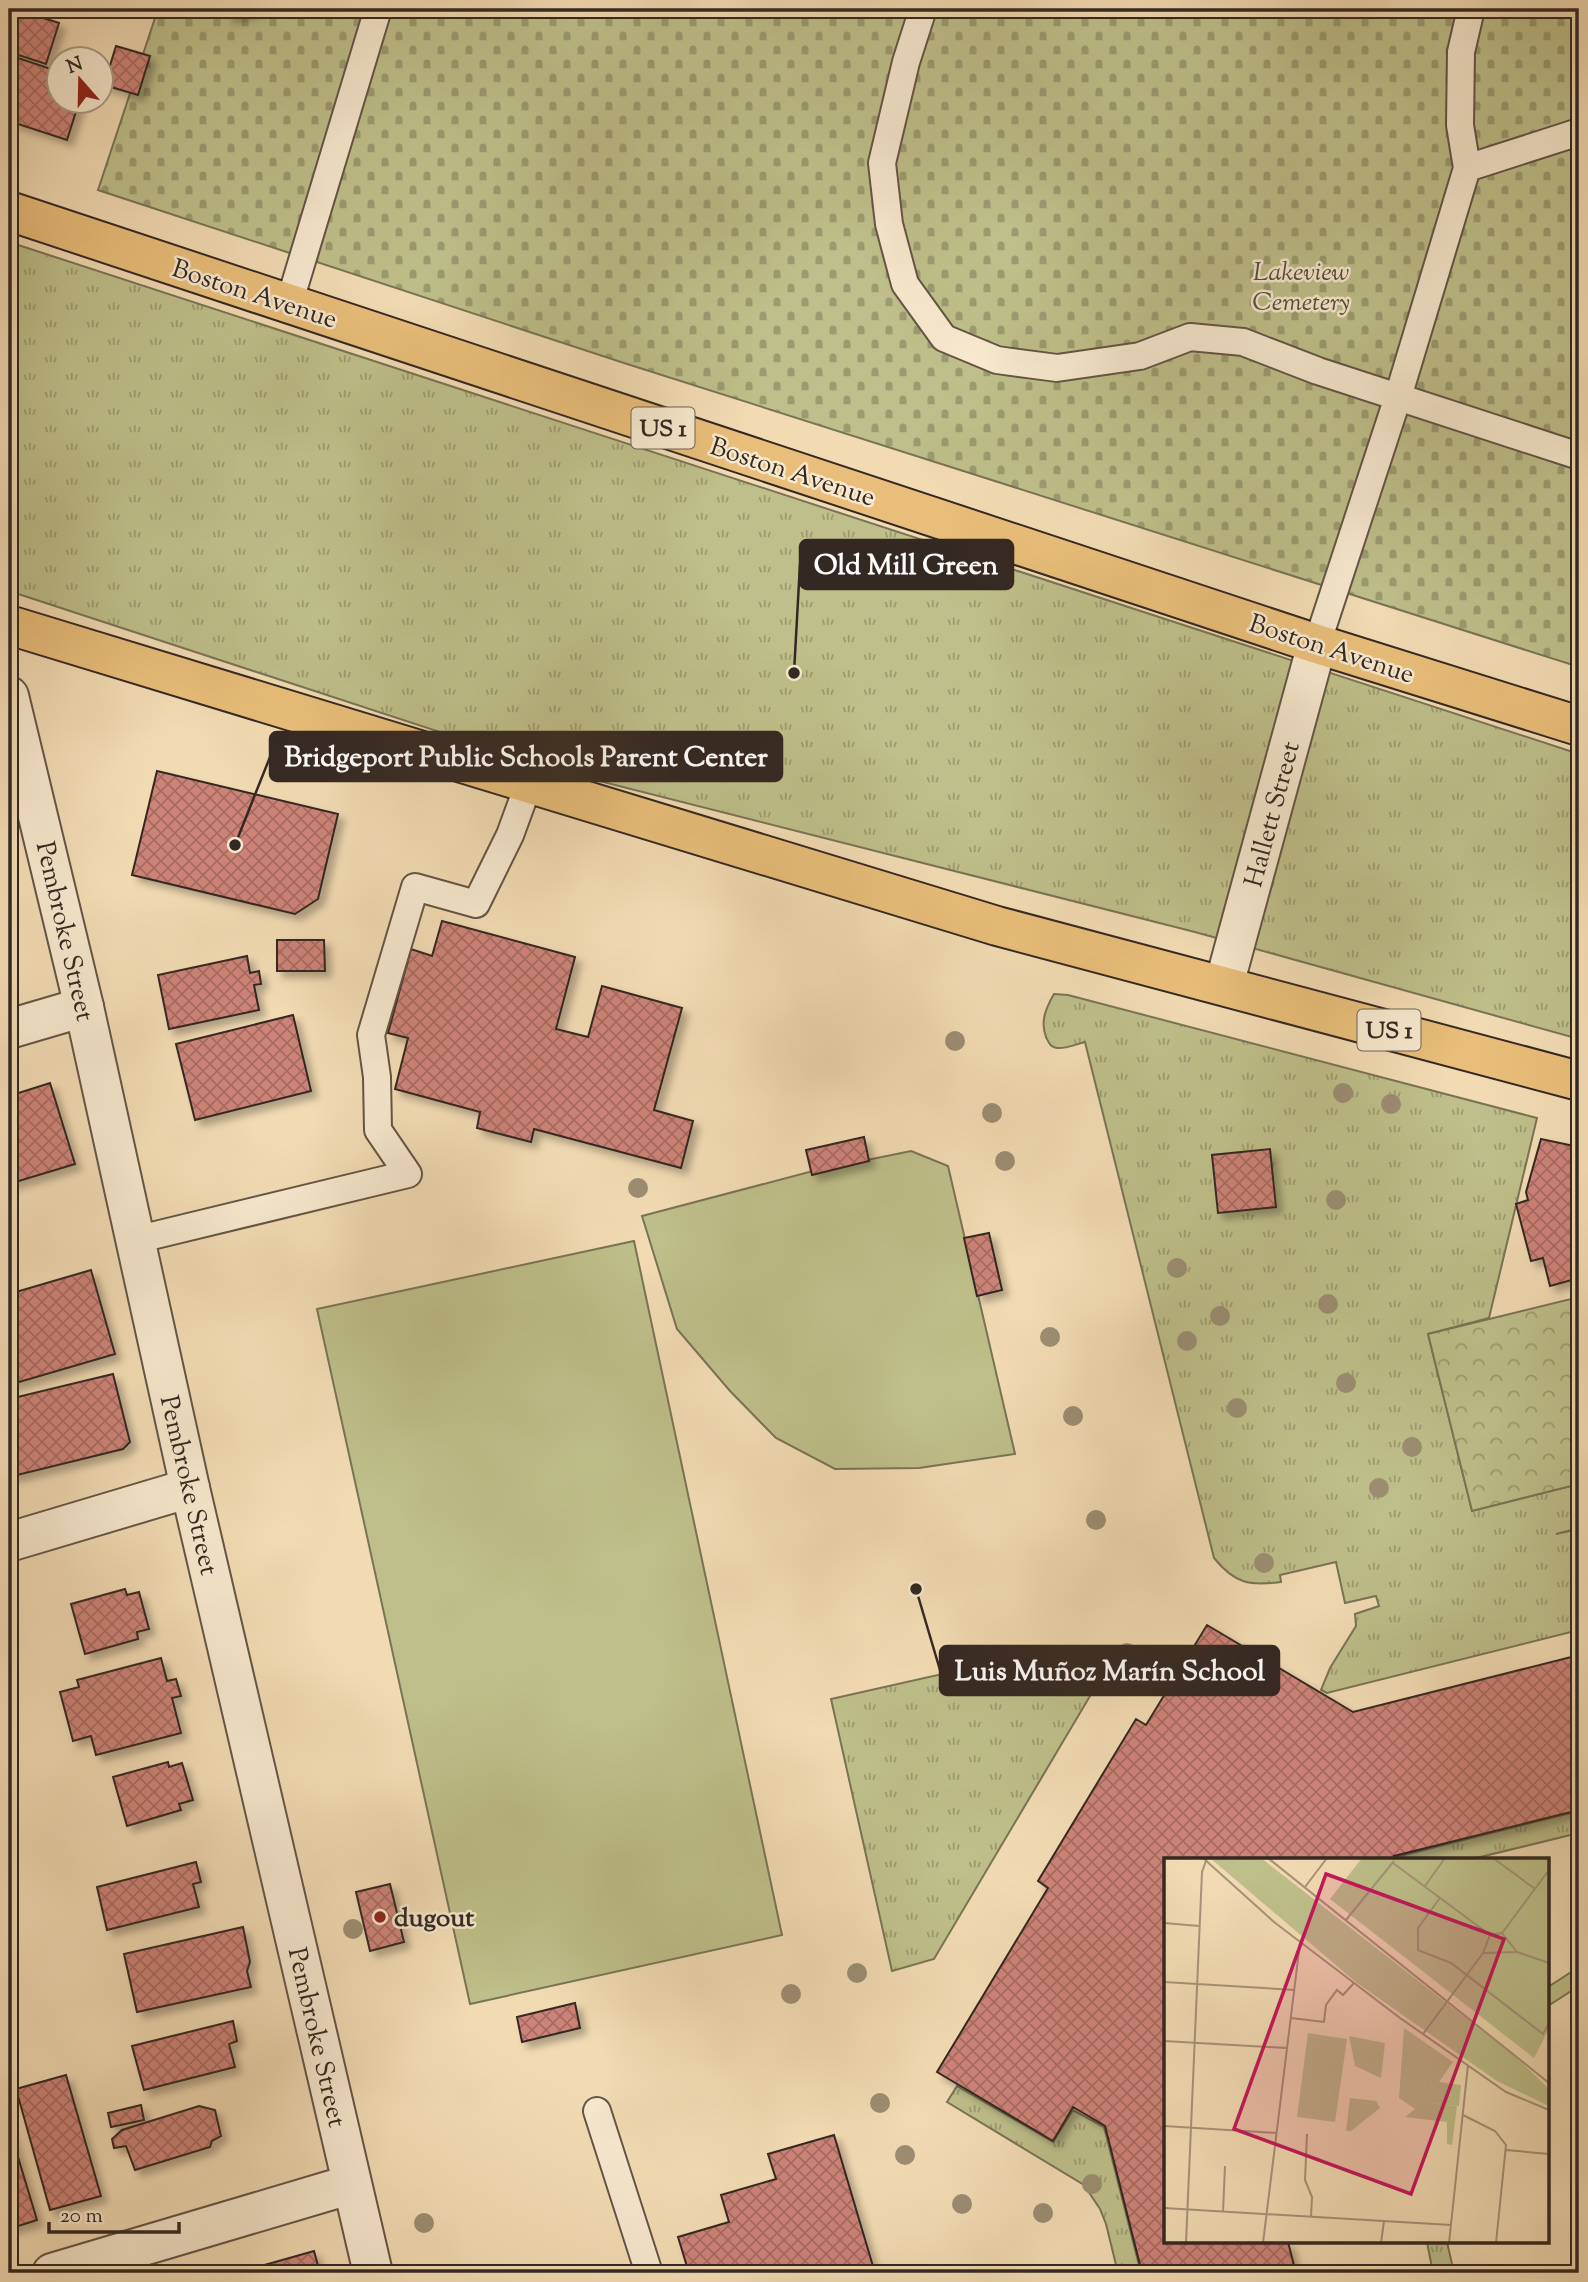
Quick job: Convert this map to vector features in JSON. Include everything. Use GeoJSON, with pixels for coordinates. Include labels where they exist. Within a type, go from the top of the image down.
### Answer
{"type":"FeatureCollection","features":[{"type":"Feature","properties":{"kind":"main road","name":"Boston Avenue"},"geometry":{"type":"LineString","coordinates":[[9,211],[1317,644],[1579,726]]}},
{"type":"Feature","properties":{"kind":"main road","name":"US 1"},"geometry":{"type":"LineString","coordinates":[[9,625],[998,926],[1579,1081]]}},
{"type":"Feature","properties":{"kind":"street","name":"Hallett Street"},"geometry":{"type":"LineString","coordinates":[[1224,985],[1317,644]]}},
{"type":"Feature","properties":{"kind":"street","name":"Pembroke Street"},"geometry":{"type":"LineString","coordinates":[[9,696],[84,1007],[190,1488],[373,2273]]}},
{"type":"Feature","properties":{"kind":"street"},"geometry":{"type":"LineString","coordinates":[[9,1029],[84,1007]]}},
{"type":"Feature","properties":{"kind":"street"},"geometry":{"type":"LineString","coordinates":[[9,1542],[190,1488]]}},
{"type":"Feature","properties":{"kind":"street"},"geometry":{"type":"LineString","coordinates":[[52,2273],[352,2184]]}},
{"type":"Feature","properties":{"kind":"lane"},"geometry":{"type":"LineString","coordinates":[[289,304],[378,9]]}},
{"type":"Feature","properties":{"kind":"lane"},"geometry":{"type":"LineString","coordinates":[[923,9],[906,62],[882,163],[889,224],[905,284],[944,338],[997,360],[1057,368],[1140,356],[1190,337],[1243,342],[1318,372],[1579,456]]}},
{"type":"Feature","properties":{"kind":"lane"},"geometry":{"type":"LineString","coordinates":[[1317,644],[1398,397],[1467,168],[1460,125],[1461,52],[1471,9]]}},
{"type":"Feature","properties":{"kind":"lane"},"geometry":{"type":"LineString","coordinates":[[1467,168],[1579,132]]}},
{"type":"Feature","properties":{"kind":"lane"},"geometry":{"type":"LineString","coordinates":[[135,1240],[408,1174],[378,1130],[377,1077],[371,1035],[415,887],[476,904],[510,835],[529,783]]}},
{"type":"Feature","properties":{"kind":"lane"},"geometry":{"type":"LineString","coordinates":[[597,2110],[649,2273]]}},
{"type":"Feature","properties":{"kind":"green space","name":"Lakeview Cemetery"},"geometry":{"type":"Polygon","coordinates":[[[158,9],[1579,9],[1579,667],[624,363],[98,190],[158,9]]]}},
{"type":"Feature","properties":{"kind":"green space"},"geometry":{"type":"Polygon","coordinates":[[[9,242],[1579,754],[1579,1039],[1195,932],[556,770],[9,591],[9,242]]]}},
{"type":"Feature","properties":{"kind":"green space"},"geometry":{"type":"Polygon","coordinates":[[[1054,994],[1068,995],[1537,1118],[1489,1318],[1428,1334],[1472,1510],[1579,1484],[1579,1528],[1556,1534],[1579,1529],[1579,1630],[1327,1693],[1321,1690],[1330,1668],[1356,1626],[1355,1614],[1379,1606],[1376,1596],[1345,1603],[1336,1562],[1280,1575],[1281,1582],[1260,1584],[1236,1578],[1214,1558],[1085,1042],[1064,1048],[1051,1046],[1044,1031],[1045,1015],[1054,994]]]}},
{"type":"Feature","properties":{"kind":"green space"},"geometry":{"type":"Polygon","coordinates":[[[911,1151],[948,1166],[1015,1454],[919,1468],[835,1469],[776,1438],[730,1391],[677,1329],[642,1216],[813,1171],[911,1151]]]}},
{"type":"Feature","properties":{"kind":"green space"},"geometry":{"type":"Polygon","coordinates":[[[634,1241],[782,1935],[470,2004],[317,1309],[634,1241]]]}},
{"type":"Feature","properties":{"kind":"green space"},"geometry":{"type":"Polygon","coordinates":[[[1579,1297],[1579,1484],[1472,1511],[1428,1334],[1579,1297]]]}},
{"type":"Feature","properties":{"kind":"green space"},"geometry":{"type":"Polygon","coordinates":[[[1045,1651],[1093,1691],[934,1959],[892,1971],[831,1699],[1045,1651]]]}},
{"type":"Feature","properties":{"kind":"green space"},"geometry":{"type":"Polygon","coordinates":[[[1579,1811],[1579,1833],[1476,1858],[1396,1857],[1579,1811]]]}},
{"type":"Feature","properties":{"kind":"green space"},"geometry":{"type":"Polygon","coordinates":[[[1579,1967],[1579,1986],[1550,2005],[1550,1986],[1579,1967]]]}},
{"type":"Feature","properties":{"kind":"green space"},"geometry":{"type":"Polygon","coordinates":[[[957,2086],[1053,2142],[1073,2110],[1104,2127],[1141,2273],[1118,2273],[1106,2224],[1100,2209],[1084,2185],[947,2102],[957,2086]]]}},
{"type":"Feature","properties":{"kind":"green space"},"geometry":{"type":"Polygon","coordinates":[[[1427,2244],[1447,2244],[1454,2273],[1433,2273],[1427,2244]]]}},
{"type":"Feature","properties":{"kind":"building"},"geometry":{"type":"Polygon","coordinates":[[[226,9],[259,9],[228,18],[226,9]]]}},
{"type":"Feature","properties":{"kind":"building"},"geometry":{"type":"Polygon","coordinates":[[[18,10],[59,23],[52,46],[46,46],[46,64],[9,52],[9,40],[18,10]]]}},
{"type":"Feature","properties":{"kind":"building"},"geometry":{"type":"Polygon","coordinates":[[[116,46],[150,56],[138,95],[116,89],[116,46]]]}},
{"type":"Feature","properties":{"kind":"building"},"geometry":{"type":"Polygon","coordinates":[[[9,55],[46,67],[46,116],[75,116],[67,140],[9,121],[9,55]]]}},
{"type":"Feature","properties":{"kind":"building"},"geometry":{"type":"Polygon","coordinates":[[[157,771],[338,814],[318,899],[295,914],[132,875],[157,771]]]}},
{"type":"Feature","properties":{"kind":"building"},"geometry":{"type":"Polygon","coordinates":[[[442,921],[575,957],[556,1029],[588,1037],[602,986],[682,1008],[654,1110],[693,1121],[681,1168],[534,1129],[531,1142],[477,1128],[480,1112],[395,1089],[408,1038],[388,1033],[411,949],[432,956],[442,921]]]}},
{"type":"Feature","properties":{"kind":"building"},"geometry":{"type":"Polygon","coordinates":[[[277,940],[324,940],[325,971],[277,971],[277,940]]]}},
{"type":"Feature","properties":{"kind":"building"},"geometry":{"type":"Polygon","coordinates":[[[247,956],[250,973],[259,971],[261,984],[254,985],[259,1010],[169,1029],[158,975],[247,956]]]}},
{"type":"Feature","properties":{"kind":"building"},"geometry":{"type":"Polygon","coordinates":[[[293,1015],[311,1091],[195,1120],[176,1044],[293,1015]]]}},
{"type":"Feature","properties":{"kind":"building"},"geometry":{"type":"Polygon","coordinates":[[[50,1083],[75,1164],[9,1184],[9,1096],[50,1083]]]}},
{"type":"Feature","properties":{"kind":"building"},"geometry":{"type":"Polygon","coordinates":[[[864,1137],[869,1161],[812,1175],[806,1150],[864,1137]]]}},
{"type":"Feature","properties":{"kind":"building"},"geometry":{"type":"Polygon","coordinates":[[[1541,1139],[1579,1147],[1579,1278],[1550,1286],[1543,1258],[1531,1261],[1516,1204],[1528,1200],[1526,1192],[1541,1139]]]}},
{"type":"Feature","properties":{"kind":"building"},"geometry":{"type":"Polygon","coordinates":[[[1270,1149],[1276,1207],[1218,1213],[1212,1155],[1270,1149]]]}},
{"type":"Feature","properties":{"kind":"building"},"geometry":{"type":"Polygon","coordinates":[[[989,1233],[1002,1290],[977,1296],[964,1238],[989,1233]]]}},
{"type":"Feature","properties":{"kind":"building"},"geometry":{"type":"Polygon","coordinates":[[[91,1270],[115,1354],[9,1385],[9,1294],[91,1270]]]}},
{"type":"Feature","properties":{"kind":"building"},"geometry":{"type":"Polygon","coordinates":[[[113,1374],[130,1442],[123,1449],[9,1477],[9,1399],[113,1374]]]}},
{"type":"Feature","properties":{"kind":"building"},"geometry":{"type":"Polygon","coordinates":[[[125,1589],[127,1595],[139,1592],[149,1629],[137,1632],[138,1639],[85,1654],[71,1604],[125,1589]]]}},
{"type":"Feature","properties":{"kind":"building"},"geometry":{"type":"Polygon","coordinates":[[[1207,1625],[1353,1712],[1579,1655],[1579,1810],[1394,1856],[1395,1858],[1164,1858],[1164,2244],[1289,2244],[1296,2273],[1142,2273],[1105,2126],[1073,2107],[1053,2141],[937,2072],[1048,1888],[1038,1881],[1136,1719],[1146,1725],[1207,1625]]]}},
{"type":"Feature","properties":{"kind":"building"},"geometry":{"type":"Polygon","coordinates":[[[161,1658],[167,1681],[176,1679],[181,1696],[172,1698],[181,1733],[96,1755],[91,1736],[73,1741],[60,1692],[79,1687],[77,1680],[161,1658]]]}},
{"type":"Feature","properties":{"kind":"building"},"geometry":{"type":"Polygon","coordinates":[[[168,1762],[169,1767],[182,1763],[193,1800],[179,1804],[181,1810],[127,1826],[113,1777],[168,1762]]]}},
{"type":"Feature","properties":{"kind":"building"},"geometry":{"type":"Polygon","coordinates":[[[196,1862],[201,1882],[193,1884],[199,1907],[107,1930],[97,1887],[196,1862]]]}},
{"type":"Feature","properties":{"kind":"building","name":"dugout"},"geometry":{"type":"Polygon","coordinates":[[[390,1884],[404,1942],[370,1951],[356,1892],[390,1884]]]}},
{"type":"Feature","properties":{"kind":"building"},"geometry":{"type":"Polygon","coordinates":[[[243,1927],[250,1962],[247,1971],[251,1987],[137,2012],[124,1954],[243,1927]]]}},
{"type":"Feature","properties":{"kind":"building"},"geometry":{"type":"Polygon","coordinates":[[[575,2003],[580,2028],[522,2042],[517,2017],[575,2003]]]}},
{"type":"Feature","properties":{"kind":"building"},"geometry":{"type":"Polygon","coordinates":[[[233,2021],[237,2041],[229,2044],[235,2067],[144,2090],[132,2046],[233,2021]]]}},
{"type":"Feature","properties":{"kind":"building"},"geometry":{"type":"Polygon","coordinates":[[[66,2075],[101,2196],[50,2210],[16,2089],[66,2075]]]}},
{"type":"Feature","properties":{"kind":"building"},"geometry":{"type":"Polygon","coordinates":[[[141,2105],[144,2120],[111,2127],[108,2113],[141,2105]]]}},
{"type":"Feature","properties":{"kind":"building"},"geometry":{"type":"Polygon","coordinates":[[[199,2106],[215,2110],[221,2136],[212,2141],[210,2147],[135,2170],[126,2146],[114,2148],[112,2139],[122,2130],[199,2106]]]}},
{"type":"Feature","properties":{"kind":"building"},"geometry":{"type":"Polygon","coordinates":[[[9,2127],[37,2220],[9,2229],[9,2127]]]}},
{"type":"Feature","properties":{"kind":"building"},"geometry":{"type":"Polygon","coordinates":[[[834,2135],[875,2273],[689,2273],[678,2237],[729,2222],[721,2195],[776,2179],[768,2154],[834,2135]]]}},
{"type":"Feature","properties":{"kind":"building"},"geometry":{"type":"Polygon","coordinates":[[[314,2251],[320,2273],[236,2273],[314,2251]]]}},
{"type":"Feature","properties":{"kind":"place","name":"Old Mill Green"},"geometry":{"type":"Point","coordinates":[794,673]}},
{"type":"Feature","properties":{"kind":"place","name":"Bridgeport Public Schools Parent Center"},"geometry":{"type":"Point","coordinates":[235,845]}},
{"type":"Feature","properties":{"kind":"place","name":"Luis Muñoz Marín School"},"geometry":{"type":"Point","coordinates":[916,1589]}},
{"type":"Feature","properties":{"kind":"place","name":"dugout"},"geometry":{"type":"Point","coordinates":[380,1917]}}]}
